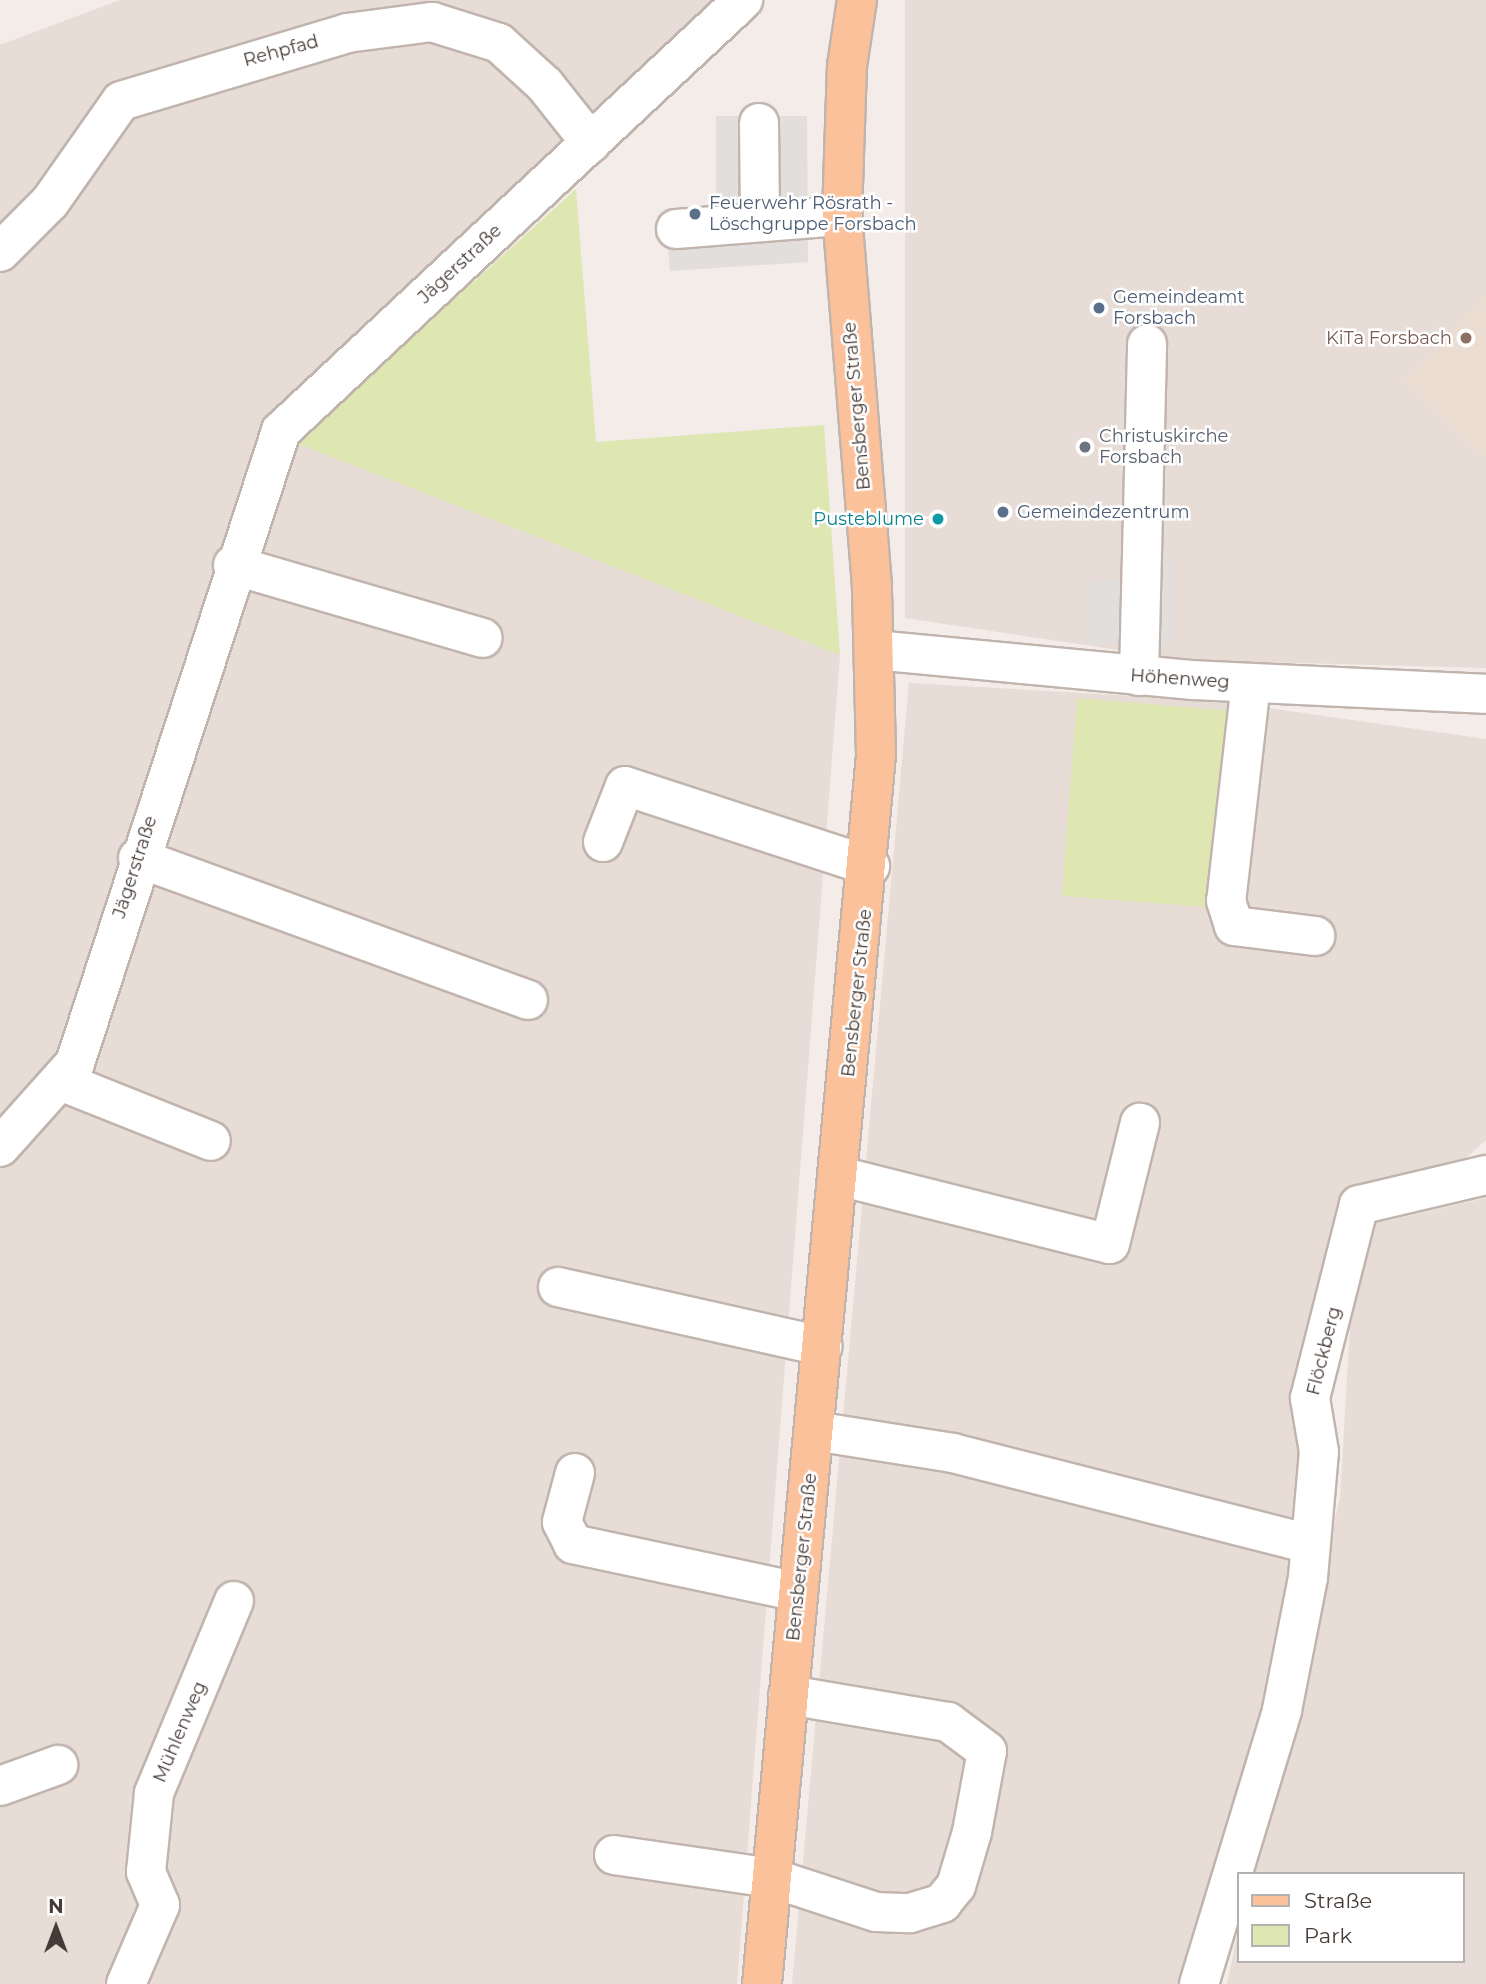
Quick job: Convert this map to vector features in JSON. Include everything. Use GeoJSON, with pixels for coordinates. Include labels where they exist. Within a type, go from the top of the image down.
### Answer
{"type":"FeatureCollection","features":[{"type":"Feature","properties":{"kind":"main road","name":"Bensberger Straße"},"geometry":{"type":"LineString","coordinates":[[762,1984],[870,866],[875,650],[842,216],[847,66],[857,0]]}},
{"type":"Feature","properties":{"kind":"street","name":"Jägerstraße"},"geometry":{"type":"LineString","coordinates":[[0,1147],[63,1082],[75,1063],[233,565],[281,431],[743,0]]}},
{"type":"Feature","properties":{"kind":"street","name":"Rehpfad"},"geometry":{"type":"LineString","coordinates":[[0,252],[50,202],[121,101],[347,33],[432,22],[499,43],[545,85],[591,143]]}},
{"type":"Feature","properties":{"kind":"street"},"geometry":{"type":"LineString","coordinates":[[760,123],[760,220]]}},
{"type":"Feature","properties":{"kind":"street"},"geometry":{"type":"LineString","coordinates":[[676,229],[760,220],[842,216]]}},
{"type":"Feature","properties":{"kind":"street"},"geometry":{"type":"LineString","coordinates":[[1139,676],[1147,344]]}},
{"type":"Feature","properties":{"kind":"street"},"geometry":{"type":"LineString","coordinates":[[233,565],[483,638]]}},
{"type":"Feature","properties":{"kind":"street","name":"Höhenweg"},"geometry":{"type":"LineString","coordinates":[[875,650],[1139,676],[1486,694]]}},
{"type":"Feature","properties":{"kind":"street"},"geometry":{"type":"LineString","coordinates":[[1251,683],[1226,901],[1234,926],[1315,936]]}},
{"type":"Feature","properties":{"kind":"street"},"geometry":{"type":"LineString","coordinates":[[603,842],[625,786],[870,866]]}},
{"type":"Feature","properties":{"kind":"street"},"geometry":{"type":"LineString","coordinates":[[138,858],[528,1000]]}},
{"type":"Feature","properties":{"kind":"street"},"geometry":{"type":"LineString","coordinates":[[63,1082],[211,1141]]}},
{"type":"Feature","properties":{"kind":"street"},"geometry":{"type":"LineString","coordinates":[[839,1176],[1111,1244],[1140,1123]]}},
{"type":"Feature","properties":{"kind":"street","name":"Flöckberg"},"geometry":{"type":"LineString","coordinates":[[1199,1984],[1282,1710],[1311,1544],[1319,1452],[1310,1398],[1359,1205],[1486,1175]]}},
{"type":"Feature","properties":{"kind":"street"},"geometry":{"type":"LineString","coordinates":[[558,1287],[822,1346]]}},
{"type":"Feature","properties":{"kind":"street"},"geometry":{"type":"LineString","coordinates":[[814,1431],[953,1453],[1311,1544]]}},
{"type":"Feature","properties":{"kind":"street"},"geometry":{"type":"LineString","coordinates":[[575,1473],[562,1522],[573,1544],[798,1592]]}},
{"type":"Feature","properties":{"kind":"street","name":"Mühlenweg"},"geometry":{"type":"LineString","coordinates":[[125,1984],[160,1905],[146,1872],[154,1793],[234,1601]]}},
{"type":"Feature","properties":{"kind":"street"},"geometry":{"type":"LineString","coordinates":[[614,1855],[772,1878],[876,1912],[910,1913],[942,1903],[956,1886],[972,1832],[987,1751],[948,1722],[788,1695]]}},
{"type":"Feature","properties":{"kind":"street"},"geometry":{"type":"LineString","coordinates":[[0,1786],[58,1765]]}},
{"type":"Feature","properties":{"kind":"shaded area"},"geometry":{"type":"Polygon","coordinates":[[[120,0],[725,0],[297,443],[840,655],[737,1984],[0,1984],[0,45],[120,0]]]}},
{"type":"Feature","properties":{"kind":"shaded area"},"geometry":{"type":"Polygon","coordinates":[[[905,0],[1486,0],[1486,668],[1185,660],[905,618],[905,0]]]}},
{"type":"Feature","properties":{"kind":"shaded area"},"geometry":{"type":"Polygon","coordinates":[[[716,116],[807,116],[808,262],[670,271],[665,212],[716,208],[716,116]]]}},
{"type":"Feature","properties":{"kind":"shaded area","name":"KiTa Forsbach"},"geometry":{"type":"Polygon","coordinates":[[[1486,294],[1486,458],[1405,382],[1486,294]]]}},
{"type":"Feature","properties":{"kind":"shaded area"},"geometry":{"type":"Polygon","coordinates":[[[1146,555],[1172,555],[1172,645],[1087,643],[1090,582],[1112,582],[1146,555]]]}},
{"type":"Feature","properties":{"kind":"shaded area"},"geometry":{"type":"Polygon","coordinates":[[[909,683],[1218,701],[1486,739],[1486,1140],[1457,1166],[1352,1194],[1335,1253],[1270,1689],[1177,1984],[792,1984],[909,683]]]}},
{"type":"Feature","properties":{"kind":"shaded area"},"geometry":{"type":"Polygon","coordinates":[[[1486,1198],[1486,1984],[1227,1984],[1238,1931],[1238,1963],[1465,1963],[1465,1872],[1251,1872],[1340,1498],[1351,1311],[1372,1224],[1486,1198]]]}},
{"type":"Feature","properties":{"kind":"green space"},"geometry":{"type":"Polygon","coordinates":[[[576,189],[596,442],[824,425],[840,655],[296,443],[576,189]]]}},
{"type":"Feature","properties":{"kind":"green space"},"geometry":{"type":"Polygon","coordinates":[[[1077,698],[1234,711],[1219,908],[1062,896],[1077,698]]]}},
{"type":"Feature","properties":{"kind":"place","name":"Feuerwehr Rösrath - Löschgruppe Forsbach"},"geometry":{"type":"Point","coordinates":[695,214]}},
{"type":"Feature","properties":{"kind":"place","name":"Gemeindeamt Forsbach"},"geometry":{"type":"Point","coordinates":[1099,308]}},
{"type":"Feature","properties":{"kind":"place","name":"KiTa Forsbach"},"geometry":{"type":"Point","coordinates":[1466,338]}},
{"type":"Feature","properties":{"kind":"place","name":"Christuskirche Forsbach"},"geometry":{"type":"Point","coordinates":[1085,447]}},
{"type":"Feature","properties":{"kind":"place","name":"Gemeindezentrum"},"geometry":{"type":"Point","coordinates":[1003,512]}},
{"type":"Feature","properties":{"kind":"place","name":"Pusteblume"},"geometry":{"type":"Point","coordinates":[938,519]}}]}
